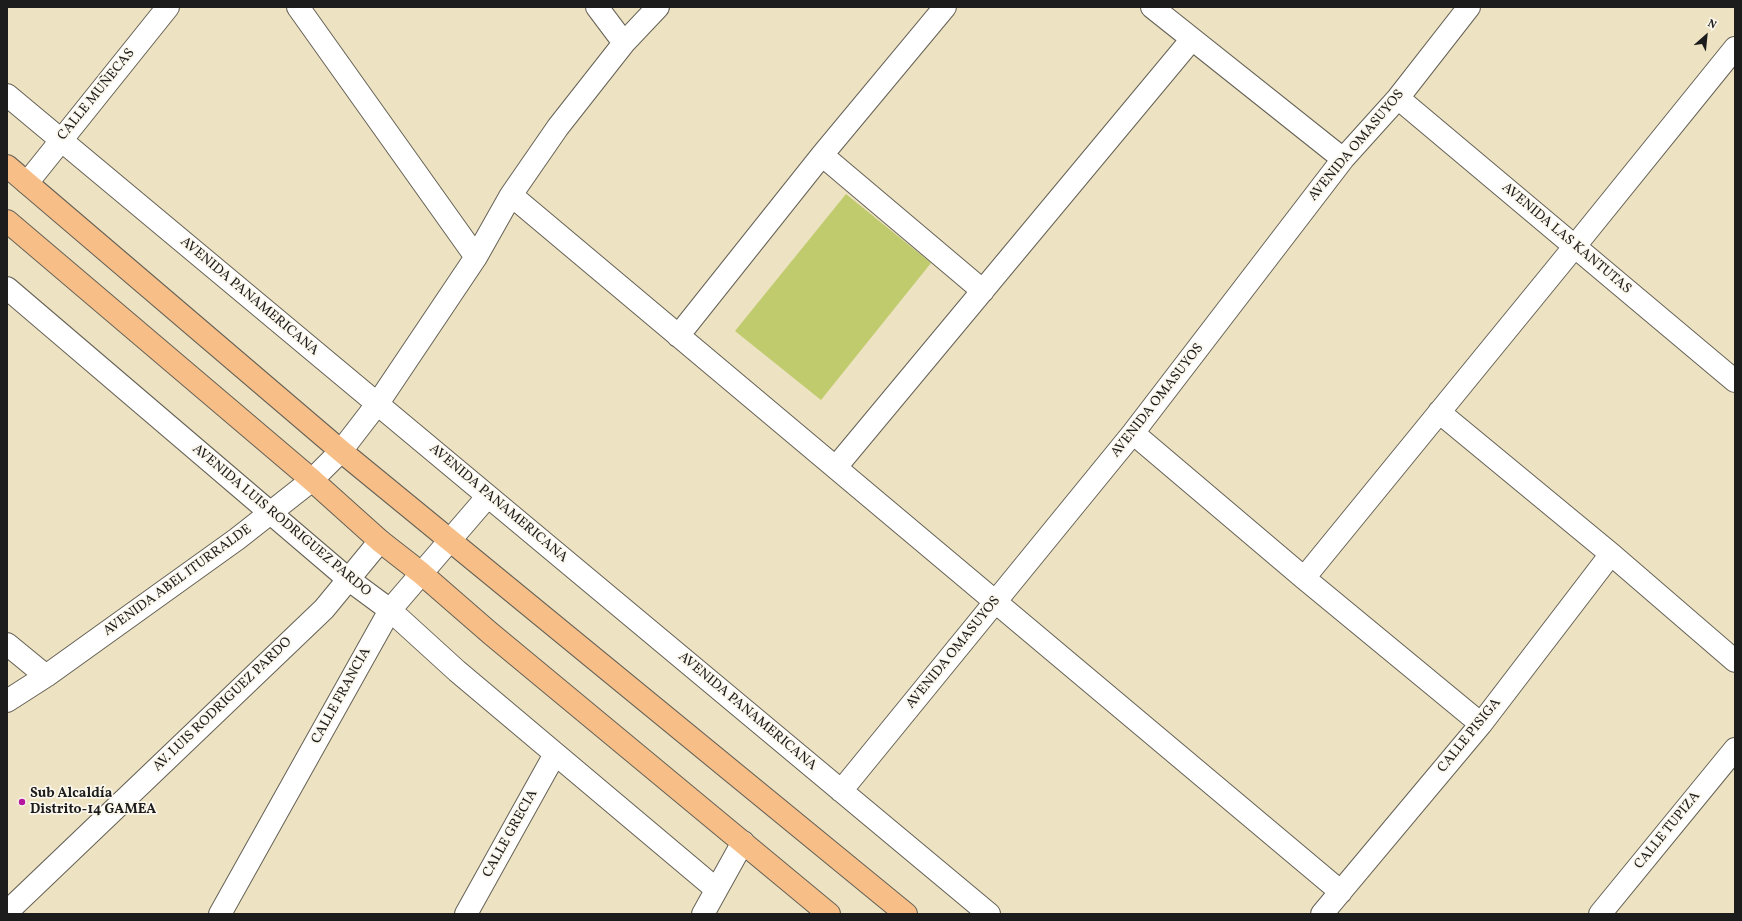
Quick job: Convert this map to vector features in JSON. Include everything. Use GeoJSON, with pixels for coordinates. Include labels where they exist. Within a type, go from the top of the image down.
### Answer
{"type":"FeatureCollection","features":[{"type":"Feature","properties":{"kind":"highway"},"geometry":{"type":"LineString","coordinates":[[7,166],[341,451],[906,914]]}},
{"type":"Feature","properties":{"kind":"highway"},"geometry":{"type":"LineString","coordinates":[[7,221],[312,480],[380,541],[421,573],[490,633],[830,914]]}},
{"type":"Feature","properties":{"kind":"street","name":"CALLE MUÑECAS"},"geometry":{"type":"LineString","coordinates":[[27,183],[168,7]]}},
{"type":"Feature","properties":{"kind":"street"},"geometry":{"type":"LineString","coordinates":[[298,7],[476,257]]}},
{"type":"Feature","properties":{"kind":"street"},"geometry":{"type":"LineString","coordinates":[[597,7],[624,43]]}},
{"type":"Feature","properties":{"kind":"street","name":"AVENIDA ABEL ITURRALDE"},"geometry":{"type":"LineString","coordinates":[[7,701],[46,676],[237,539],[312,480],[341,451],[378,403],[476,257],[511,195],[558,127],[624,43],[658,7]]}},
{"type":"Feature","properties":{"kind":"street"},"geometry":{"type":"LineString","coordinates":[[678,336],[822,155],[945,7]]}},
{"type":"Feature","properties":{"kind":"street"},"geometry":{"type":"LineString","coordinates":[[1152,7],[1343,159]]}},
{"type":"Feature","properties":{"kind":"street","name":"AVENIDA OMASUYOS"},"geometry":{"type":"LineString","coordinates":[[842,791],[1134,434],[1343,159],[1398,98],[1469,7]]}},
{"type":"Feature","properties":{"kind":"street"},"geometry":{"type":"LineString","coordinates":[[836,467],[1192,39]]}},
{"type":"Feature","properties":{"kind":"street"},"geometry":{"type":"LineString","coordinates":[[1304,578],[1576,246],[1735,48]]}},
{"type":"Feature","properties":{"kind":"street","name":"AVENIDA PANAMERICANA"},"geometry":{"type":"LineString","coordinates":[[7,95],[989,914]]}},
{"type":"Feature","properties":{"kind":"street","name":"AVENIDA LAS KANTUTAS"},"geometry":{"type":"LineString","coordinates":[[1398,98],[1734,379]]}},
{"type":"Feature","properties":{"kind":"street"},"geometry":{"type":"LineString","coordinates":[[822,155],[983,291]]}},
{"type":"Feature","properties":{"kind":"street"},"geometry":{"type":"LineString","coordinates":[[511,195],[1341,892]]}},
{"type":"Feature","properties":{"kind":"street","name":"AVENIDA LUIS RODRIGUEZ PARDO"},"geometry":{"type":"LineString","coordinates":[[7,288],[348,580],[390,610],[457,671],[555,754]]}},
{"type":"Feature","properties":{"kind":"street"},"geometry":{"type":"LineString","coordinates":[[1439,412],[1611,554],[1735,661]]}},
{"type":"Feature","properties":{"kind":"street"},"geometry":{"type":"LineString","coordinates":[[1134,434],[1480,724]]}},
{"type":"Feature","properties":{"kind":"street","name":"CALLE FRANCIA"},"geometry":{"type":"LineString","coordinates":[[220,914],[390,610],[488,496]]}},
{"type":"Feature","properties":{"kind":"street","name":"AV. LUIS RODRIGUEZ PARDO"},"geometry":{"type":"LineString","coordinates":[[7,912],[324,609],[380,541]]}},
{"type":"Feature","properties":{"kind":"street","name":"CALLE PISIGA"},"geometry":{"type":"LineString","coordinates":[[1322,914],[1480,724],[1611,554]]}},
{"type":"Feature","properties":{"kind":"street"},"geometry":{"type":"LineString","coordinates":[[7,644],[46,676]]}},
{"type":"Feature","properties":{"kind":"street","name":"CALLE TUPIZA"},"geometry":{"type":"LineString","coordinates":[[1600,914],[1735,749]]}},
{"type":"Feature","properties":{"kind":"street"},"geometry":{"type":"LineString","coordinates":[[555,754],[716,889]]}},
{"type":"Feature","properties":{"kind":"street","name":"CALLE GRECIA"},"geometry":{"type":"LineString","coordinates":[[466,914],[555,754]]}},
{"type":"Feature","properties":{"kind":"street"},"geometry":{"type":"LineString","coordinates":[[703,914],[743,842]]}},
{"type":"Feature","properties":{"kind":"green space"},"geometry":{"type":"Polygon","coordinates":[[[846,194],[931,263],[821,400],[735,331],[846,194]]]}},
{"type":"Feature","properties":{"kind":"place","name":"Sub Alcaldía Distrito-14 GAMEA"},"geometry":{"type":"Point","coordinates":[22,802]}}]}
